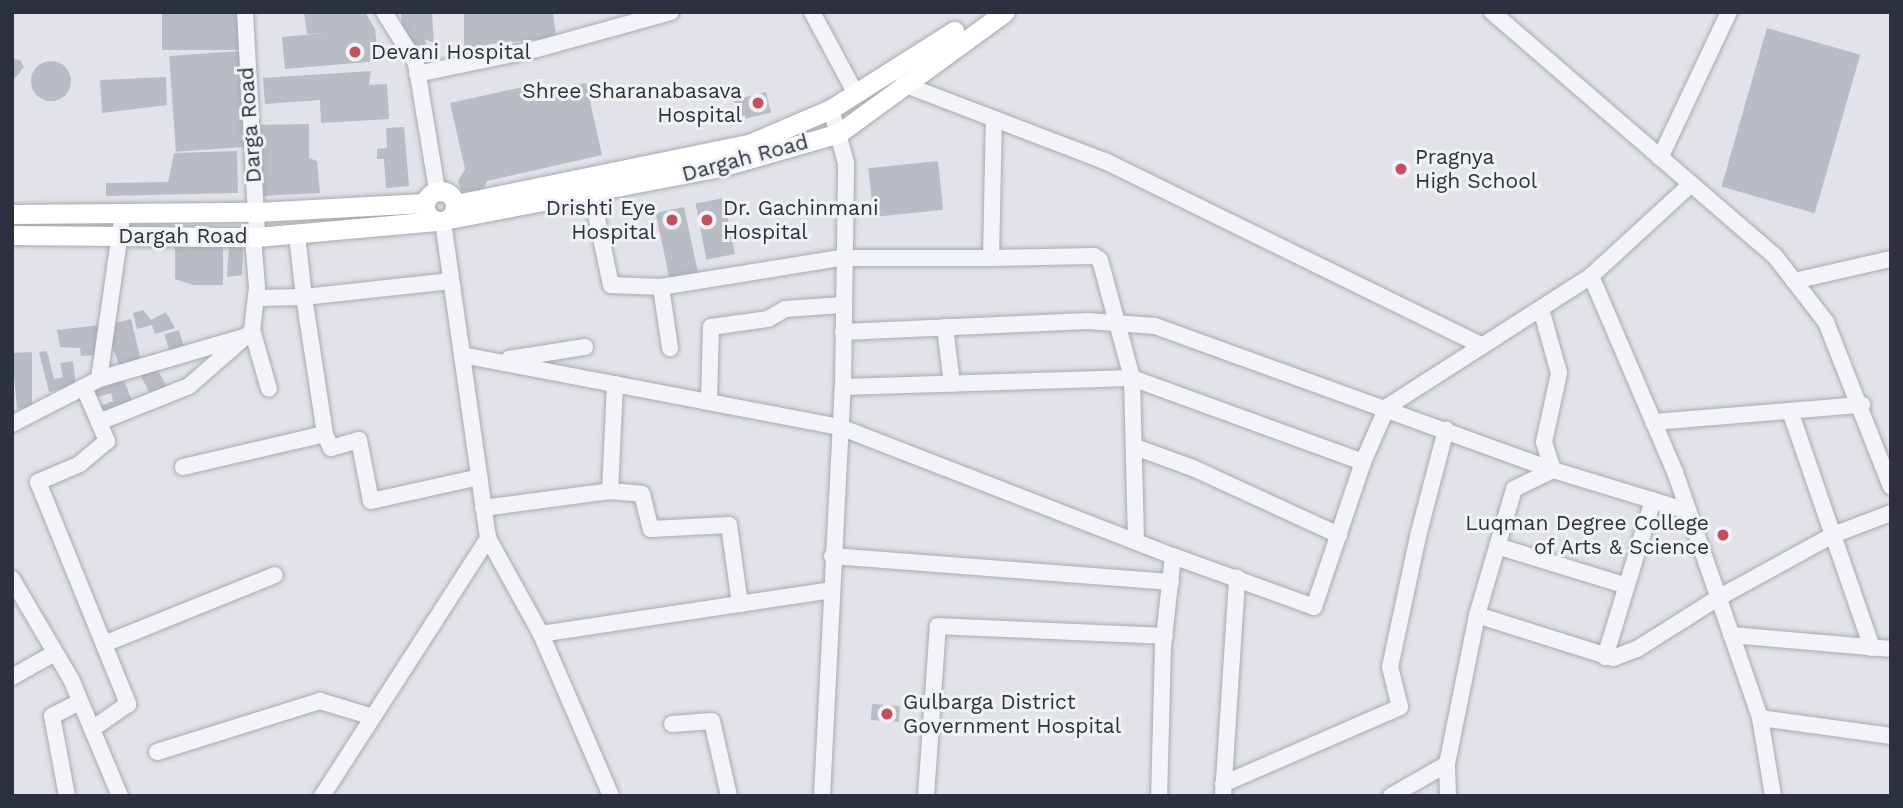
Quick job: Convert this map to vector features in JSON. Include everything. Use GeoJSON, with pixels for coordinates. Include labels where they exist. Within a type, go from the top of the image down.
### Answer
{"type":"FeatureCollection","features":[{"type":"Feature","properties":{"kind":"main road","name":"Dargah Road"},"geometry":{"type":"LineString","coordinates":[[446,216],[749,144],[831,109],[982,12]]}},
{"type":"Feature","properties":{"kind":"main road","name":"Dargah Road"},"geometry":{"type":"LineString","coordinates":[[12,235],[297,235],[592,195],[724,166],[839,133],[1004,12]]}},
{"type":"Feature","properties":{"kind":"main road"},"geometry":{"type":"LineString","coordinates":[[449,193],[446,216],[427,214],[431,197],[449,193]]}},
{"type":"Feature","properties":{"kind":"main road","name":"Dargah Road"},"geometry":{"type":"LineString","coordinates":[[12,214],[257,212],[431,197]]}},
{"type":"Feature","properties":{"kind":"street","name":"Darga Road"},"geometry":{"type":"LineString","coordinates":[[245,12],[245,69],[257,212],[256,298],[249,333]]}},
{"type":"Feature","properties":{"kind":"street"},"geometry":{"type":"LineString","coordinates":[[384,12],[416,63],[431,197]]}},
{"type":"Feature","properties":{"kind":"street"},"geometry":{"type":"LineString","coordinates":[[417,74],[537,49],[671,12]]}},
{"type":"Feature","properties":{"kind":"street"},"geometry":{"type":"LineString","coordinates":[[813,12],[856,94]]}},
{"type":"Feature","properties":{"kind":"street"},"geometry":{"type":"LineString","coordinates":[[1492,12],[1774,255],[1826,322],[1862,405],[1891,487]]}},
{"type":"Feature","properties":{"kind":"street"},"geometry":{"type":"LineString","coordinates":[[1660,158],[1729,12]]}},
{"type":"Feature","properties":{"kind":"street"},"geometry":{"type":"LineString","coordinates":[[903,84],[1105,161],[1482,346]]}},
{"type":"Feature","properties":{"kind":"street"},"geometry":{"type":"LineString","coordinates":[[822,796],[832,556],[843,387],[841,258],[846,163],[831,109]]}},
{"type":"Feature","properties":{"kind":"street"},"geometry":{"type":"LineString","coordinates":[[991,258],[995,119]]}},
{"type":"Feature","properties":{"kind":"street"},"geometry":{"type":"LineString","coordinates":[[462,355],[839,427],[1312,608],[1363,462],[1387,407],[1591,276],[1691,184]]}},
{"type":"Feature","properties":{"kind":"street"},"geometry":{"type":"LineString","coordinates":[[592,195],[611,285],[662,287],[841,258],[1097,256],[1132,378],[1136,541]]}},
{"type":"Feature","properties":{"kind":"street"},"geometry":{"type":"LineString","coordinates":[[99,379],[122,213]]}},
{"type":"Feature","properties":{"kind":"street"},"geometry":{"type":"LineString","coordinates":[[446,216],[451,281],[488,538],[541,634],[611,796]]}},
{"type":"Feature","properties":{"kind":"street"},"geometry":{"type":"LineString","coordinates":[[297,235],[325,434],[331,448],[359,440],[371,501],[479,477]]}},
{"type":"Feature","properties":{"kind":"street"},"geometry":{"type":"LineString","coordinates":[[1794,281],[1891,259]]}},
{"type":"Feature","properties":{"kind":"street"},"geometry":{"type":"LineString","coordinates":[[1591,276],[1688,511],[1760,718],[1773,796]]}},
{"type":"Feature","properties":{"kind":"street"},"geometry":{"type":"LineString","coordinates":[[256,298],[304,297],[451,281]]}},
{"type":"Feature","properties":{"kind":"street"},"geometry":{"type":"LineString","coordinates":[[662,287],[670,348]]}},
{"type":"Feature","properties":{"kind":"street"},"geometry":{"type":"LineString","coordinates":[[709,402],[711,327],[768,318],[785,309],[842,305]]}},
{"type":"Feature","properties":{"kind":"street"},"geometry":{"type":"LineString","coordinates":[[1541,309],[1559,373],[1544,442],[1553,470]]}},
{"type":"Feature","properties":{"kind":"street"},"geometry":{"type":"LineString","coordinates":[[843,332],[1116,323],[1155,326],[1387,407],[1553,470],[1688,511]]}},
{"type":"Feature","properties":{"kind":"street"},"geometry":{"type":"LineString","coordinates":[[944,327],[951,384]]}},
{"type":"Feature","properties":{"kind":"street"},"geometry":{"type":"LineString","coordinates":[[12,424],[85,390],[99,379],[249,333]]}},
{"type":"Feature","properties":{"kind":"street"},"geometry":{"type":"LineString","coordinates":[[249,333],[269,389]]}},
{"type":"Feature","properties":{"kind":"street"},"geometry":{"type":"LineString","coordinates":[[99,422],[189,386],[249,333]]}},
{"type":"Feature","properties":{"kind":"street"},"geometry":{"type":"LineString","coordinates":[[496,362],[585,346]]}},
{"type":"Feature","properties":{"kind":"street"},"geometry":{"type":"LineString","coordinates":[[843,387],[1132,378],[1363,462]]}},
{"type":"Feature","properties":{"kind":"street"},"geometry":{"type":"LineString","coordinates":[[610,491],[614,384]]}},
{"type":"Feature","properties":{"kind":"street"},"geometry":{"type":"LineString","coordinates":[[85,390],[107,441],[80,464],[38,482],[128,707],[92,729]]}},
{"type":"Feature","properties":{"kind":"street"},"geometry":{"type":"LineString","coordinates":[[1653,422],[1862,405]]}},
{"type":"Feature","properties":{"kind":"street"},"geometry":{"type":"LineString","coordinates":[[1790,411],[1872,648]]}},
{"type":"Feature","properties":{"kind":"street"},"geometry":{"type":"LineString","coordinates":[[1237,578],[1223,790],[1400,707],[1390,667],[1419,532],[1447,430]]}},
{"type":"Feature","properties":{"kind":"street"},"geometry":{"type":"LineString","coordinates":[[183,467],[325,434]]}},
{"type":"Feature","properties":{"kind":"street"},"geometry":{"type":"LineString","coordinates":[[1135,447],[1193,468],[1339,535]]}},
{"type":"Feature","properties":{"kind":"street"},"geometry":{"type":"LineString","coordinates":[[1448,796],[1447,764],[1477,615],[1514,489],[1553,470]]}},
{"type":"Feature","properties":{"kind":"street"},"geometry":{"type":"LineString","coordinates":[[483,508],[610,491],[642,494],[651,529],[729,525],[740,604]]}},
{"type":"Feature","properties":{"kind":"street"},"geometry":{"type":"LineString","coordinates":[[1605,657],[1624,585],[1653,500]]}},
{"type":"Feature","properties":{"kind":"street"},"geometry":{"type":"LineString","coordinates":[[1477,615],[1605,657],[1637,649],[1718,597],[1833,535],[1891,513]]}},
{"type":"Feature","properties":{"kind":"street"},"geometry":{"type":"LineString","coordinates":[[322,796],[488,538]]}},
{"type":"Feature","properties":{"kind":"street"},"geometry":{"type":"LineString","coordinates":[[1497,546],[1624,585]]}},
{"type":"Feature","properties":{"kind":"street"},"geometry":{"type":"LineString","coordinates":[[1159,796],[1165,636],[1173,555]]}},
{"type":"Feature","properties":{"kind":"street"},"geometry":{"type":"LineString","coordinates":[[832,556],[1171,582]]}},
{"type":"Feature","properties":{"kind":"street"},"geometry":{"type":"LineString","coordinates":[[104,644],[275,575]]}},
{"type":"Feature","properties":{"kind":"street"},"geometry":{"type":"LineString","coordinates":[[12,579],[80,702],[120,796]]}},
{"type":"Feature","properties":{"kind":"street"},"geometry":{"type":"LineString","coordinates":[[541,634],[831,590]]}},
{"type":"Feature","properties":{"kind":"street"},"geometry":{"type":"LineString","coordinates":[[926,796],[938,625],[1165,636]]}},
{"type":"Feature","properties":{"kind":"street"},"geometry":{"type":"LineString","coordinates":[[1731,635],[1891,649]]}},
{"type":"Feature","properties":{"kind":"street"},"geometry":{"type":"LineString","coordinates":[[12,677],[55,653]]}},
{"type":"Feature","properties":{"kind":"street"},"geometry":{"type":"LineString","coordinates":[[157,752],[320,701],[373,717]]}},
{"type":"Feature","properties":{"kind":"street"},"geometry":{"type":"LineString","coordinates":[[67,796],[52,716],[80,702]]}},
{"type":"Feature","properties":{"kind":"street"},"geometry":{"type":"LineString","coordinates":[[1760,718],[1891,736]]}},
{"type":"Feature","properties":{"kind":"street"},"geometry":{"type":"LineString","coordinates":[[672,724],[712,721],[729,796]]}},
{"type":"Feature","properties":{"kind":"street"},"geometry":{"type":"LineString","coordinates":[[1391,796],[1447,764]]}},
{"type":"Feature","properties":{"kind":"building"},"geometry":{"type":"Polygon","coordinates":[[[162,12],[241,12],[241,50],[162,50],[162,12]]]}},
{"type":"Feature","properties":{"kind":"building"},"geometry":{"type":"Polygon","coordinates":[[[304,12],[365,12],[375,29],[378,61],[285,69],[282,37],[327,33],[307,34],[304,12]]]}},
{"type":"Feature","properties":{"kind":"building"},"geometry":{"type":"Polygon","coordinates":[[[401,12],[432,12],[434,43],[425,39],[429,54],[418,57],[402,31],[401,12]]]}},
{"type":"Feature","properties":{"kind":"building"},"geometry":{"type":"Polygon","coordinates":[[[464,12],[553,12],[556,38],[489,44],[487,51],[464,48],[464,12]]]}},
{"type":"Feature","properties":{"kind":"building"},"geometry":{"type":"Polygon","coordinates":[[[1767,28],[1860,55],[1815,213],[1722,187],[1767,28]]]}},
{"type":"Feature","properties":{"kind":"building"},"geometry":{"type":"Polygon","coordinates":[[[240,51],[247,147],[176,152],[169,56],[240,51]]]}},
{"type":"Feature","properties":{"kind":"building"},"geometry":{"type":"Polygon","coordinates":[[[12,59],[20,60],[24,67],[12,82],[12,59]]]}},
{"type":"Feature","properties":{"kind":"building"},"geometry":{"type":"Polygon","coordinates":[[[51,61],[65,67],[71,81],[65,95],[51,101],[37,95],[31,81],[37,67],[51,61]]]}},
{"type":"Feature","properties":{"kind":"building"},"geometry":{"type":"Polygon","coordinates":[[[371,71],[369,85],[387,84],[389,119],[321,123],[320,100],[265,104],[263,78],[371,71]]]}},
{"type":"Feature","properties":{"kind":"building"},"geometry":{"type":"Polygon","coordinates":[[[166,77],[167,105],[102,113],[100,80],[166,77]]]}},
{"type":"Feature","properties":{"kind":"building"},"geometry":{"type":"Polygon","coordinates":[[[586,83],[602,155],[487,181],[482,192],[461,191],[458,181],[465,169],[450,103],[532,85],[534,94],[586,83]]]}},
{"type":"Feature","properties":{"kind":"building"},"geometry":{"type":"Polygon","coordinates":[[[766,92],[771,112],[739,120],[734,100],[766,92]]]}},
{"type":"Feature","properties":{"kind":"building"},"geometry":{"type":"Polygon","coordinates":[[[309,124],[309,158],[317,161],[320,193],[260,196],[258,125],[309,124]]]}},
{"type":"Feature","properties":{"kind":"building"},"geometry":{"type":"Polygon","coordinates":[[[404,127],[409,186],[386,188],[384,159],[377,159],[377,149],[387,148],[386,128],[404,127]]]}},
{"type":"Feature","properties":{"kind":"building"},"geometry":{"type":"Polygon","coordinates":[[[237,151],[238,193],[106,196],[106,183],[168,182],[174,153],[237,151]]]}},
{"type":"Feature","properties":{"kind":"building"},"geometry":{"type":"Polygon","coordinates":[[[938,161],[943,210],[874,217],[868,168],[938,161]]]}},
{"type":"Feature","properties":{"kind":"building"},"geometry":{"type":"Polygon","coordinates":[[[724,198],[735,254],[706,259],[696,204],[724,198]]]}},
{"type":"Feature","properties":{"kind":"building"},"geometry":{"type":"Polygon","coordinates":[[[684,207],[698,274],[670,280],[656,213],[684,207]]]}},
{"type":"Feature","properties":{"kind":"building"},"geometry":{"type":"Polygon","coordinates":[[[175,245],[223,245],[223,285],[193,285],[175,279],[175,245]]]}},
{"type":"Feature","properties":{"kind":"building"},"geometry":{"type":"Polygon","coordinates":[[[243,245],[242,275],[227,277],[229,246],[243,245]]]}},
{"type":"Feature","properties":{"kind":"building"},"geometry":{"type":"Polygon","coordinates":[[[143,310],[151,320],[166,312],[175,328],[155,334],[152,325],[137,329],[133,313],[143,310]]]}},
{"type":"Feature","properties":{"kind":"building"},"geometry":{"type":"Polygon","coordinates":[[[131,319],[142,365],[121,370],[110,341],[111,324],[131,319]]]}},
{"type":"Feature","properties":{"kind":"building"},"geometry":{"type":"Polygon","coordinates":[[[100,325],[95,355],[81,356],[80,348],[60,347],[57,330],[100,325]]]}},
{"type":"Feature","properties":{"kind":"building"},"geometry":{"type":"Polygon","coordinates":[[[179,330],[185,351],[171,355],[165,334],[179,330]]]}},
{"type":"Feature","properties":{"kind":"building"},"geometry":{"type":"Polygon","coordinates":[[[47,351],[54,379],[63,377],[60,363],[73,361],[76,385],[49,392],[39,352],[47,351]]]}},
{"type":"Feature","properties":{"kind":"building"},"geometry":{"type":"Polygon","coordinates":[[[32,352],[32,407],[17,409],[12,353],[32,352]]]}},
{"type":"Feature","properties":{"kind":"building"},"geometry":{"type":"Polygon","coordinates":[[[156,367],[169,390],[151,396],[140,374],[156,367]]]}},
{"type":"Feature","properties":{"kind":"building"},"geometry":{"type":"Polygon","coordinates":[[[122,375],[134,406],[104,416],[100,406],[113,401],[111,393],[94,398],[94,386],[122,375]]]}},
{"type":"Feature","properties":{"kind":"building"},"geometry":{"type":"Polygon","coordinates":[[[872,704],[900,706],[899,722],[871,720],[872,704]]]}},
{"type":"Feature","properties":{"kind":"place","name":"Devani Hospital"},"geometry":{"type":"Point","coordinates":[355,52]}},
{"type":"Feature","properties":{"kind":"place","name":"Shree Sharanabasava Hospital"},"geometry":{"type":"Point","coordinates":[758,103]}},
{"type":"Feature","properties":{"kind":"place","name":"Pragnya High School"},"geometry":{"type":"Point","coordinates":[1401,169]}},
{"type":"Feature","properties":{"kind":"place","name":"Drishti Eye Hospital"},"geometry":{"type":"Point","coordinates":[672,220]}},
{"type":"Feature","properties":{"kind":"place","name":"Dr. Gachinmani Hospital"},"geometry":{"type":"Point","coordinates":[707,220]}},
{"type":"Feature","properties":{"kind":"place","name":"Luqman Degree College of Arts & Science"},"geometry":{"type":"Point","coordinates":[1723,535]}},
{"type":"Feature","properties":{"kind":"place","name":"Gulbarga District Government Hospital"},"geometry":{"type":"Point","coordinates":[887,714]}}]}
